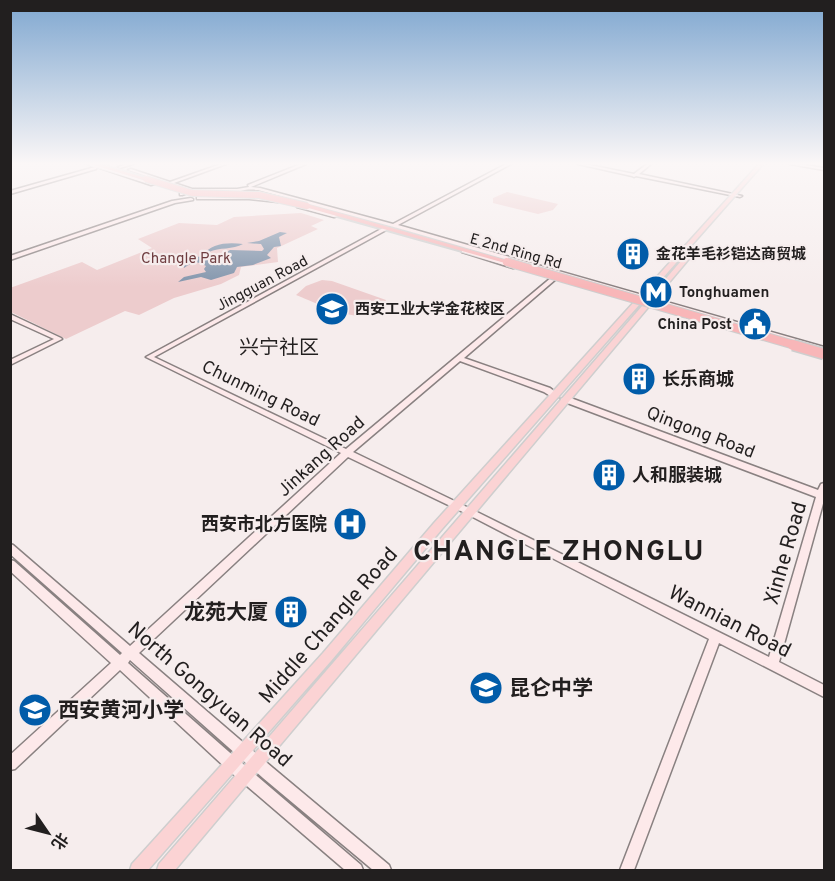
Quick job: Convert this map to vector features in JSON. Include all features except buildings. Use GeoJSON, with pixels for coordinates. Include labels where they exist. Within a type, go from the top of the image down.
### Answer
{"type":"FeatureCollection","features":[{"type":"Feature","properties":{"kind":"highway","name":"E 2nd Ring Rd"},"geometry":{"type":"LineString","coordinates":[[308,205],[825,352]]}},
{"type":"Feature","properties":{"kind":"highway"},"geometry":{"type":"LineString","coordinates":[[334,212],[354,218]]}},
{"type":"Feature","properties":{"kind":"highway","name":"E 2nd Ring Rd"},"geometry":{"type":"LineString","coordinates":[[354,218],[508,261]]}},
{"type":"Feature","properties":{"kind":"highway"},"geometry":{"type":"LineString","coordinates":[[483,255],[508,261]]}},
{"type":"Feature","properties":{"kind":"main road"},"geometry":{"type":"LineString","coordinates":[[10,257],[160,205]]}},
{"type":"Feature","properties":{"kind":"main road"},"geometry":{"type":"LineString","coordinates":[[10,257],[165,205]]}},
{"type":"Feature","properties":{"kind":"main road"},"geometry":{"type":"LineString","coordinates":[[299,205],[395,225],[554,278],[646,301]]}},
{"type":"Feature","properties":{"kind":"main road"},"geometry":{"type":"LineString","coordinates":[[313,205],[385,229],[496,258],[825,352]]}},
{"type":"Feature","properties":{"kind":"main road"},"geometry":{"type":"LineString","coordinates":[[395,225],[432,205]]}},
{"type":"Feature","properties":{"kind":"main road"},"geometry":{"type":"LineString","coordinates":[[646,301],[725,205]]}},
{"type":"Feature","properties":{"kind":"main road"},"geometry":{"type":"LineString","coordinates":[[646,301],[728,205]]}},
{"type":"Feature","properties":{"kind":"main road","name":"Jingguan Road"},"geometry":{"type":"LineString","coordinates":[[149,357],[385,229]]}},
{"type":"Feature","properties":{"kind":"main road","name":"Jinkang Road"},"geometry":{"type":"LineString","coordinates":[[10,764],[348,452],[554,278]]}},
{"type":"Feature","properties":{"kind":"main road","name":"Middle Changle Road"},"geometry":{"type":"LineString","coordinates":[[138,870],[457,506],[560,397],[646,301]]}},
{"type":"Feature","properties":{"kind":"main road"},"geometry":{"type":"LineString","coordinates":[[10,316],[59,339],[10,363]]}},
{"type":"Feature","properties":{"kind":"main road","name":"Chunming Road"},"geometry":{"type":"LineString","coordinates":[[149,357],[457,506]]}},
{"type":"Feature","properties":{"kind":"main road","name":"Qingong Road"},"geometry":{"type":"LineString","coordinates":[[459,358],[824,493]]}},
{"type":"Feature","properties":{"kind":"main road","name":"Middle Changle Road"},"geometry":{"type":"LineString","coordinates":[[165,870],[470,512],[560,397]]}},
{"type":"Feature","properties":{"kind":"main road","name":"Xinhe Road"},"geometry":{"type":"LineString","coordinates":[[772,665],[824,493]]}},
{"type":"Feature","properties":{"kind":"main road","name":"Wannian Road"},"geometry":{"type":"LineString","coordinates":[[457,506],[825,691]]}},
{"type":"Feature","properties":{"kind":"main road","name":"North Gongyuan Road"},"geometry":{"type":"LineString","coordinates":[[10,548],[125,657],[232,764],[356,870]]}},
{"type":"Feature","properties":{"kind":"main road","name":"North Gongyuan Road"},"geometry":{"type":"LineString","coordinates":[[10,564],[244,751],[384,870]]}},
{"type":"Feature","properties":{"kind":"main road"},"geometry":{"type":"LineString","coordinates":[[627,870],[716,636]]}},
{"type":"Feature","properties":{"kind":"green space"},"geometry":{"type":"Polygon","coordinates":[[[502,205],[557,205],[553,210],[538,214],[502,205]]]}},
{"type":"Feature","properties":{"kind":"green space","name":"Changle Park"},"geometry":{"type":"Polygon","coordinates":[[[301,213],[324,220],[311,226],[318,229],[277,248],[278,262],[241,267],[239,275],[221,284],[174,298],[139,315],[125,311],[66,339],[11,312],[10,288],[82,262],[97,270],[152,248],[138,239],[179,223],[217,225],[234,217],[301,213]]]}},
{"type":"Feature","properties":{"kind":"green space"},"geometry":{"type":"Polygon","coordinates":[[[322,280],[332,281],[386,300],[381,310],[372,315],[359,316],[331,309],[296,295],[306,286],[322,280]]]}},
{"type":"Feature","properties":{"kind":"water"},"geometry":{"type":"Polygon","coordinates":[[[280,232],[287,233],[279,237],[281,246],[274,247],[267,255],[271,258],[253,265],[237,267],[234,273],[211,280],[201,277],[178,282],[184,277],[206,272],[204,269],[206,266],[197,262],[184,268],[181,260],[190,256],[202,257],[214,246],[231,243],[243,244],[213,250],[209,252],[208,257],[217,258],[230,250],[262,251],[264,249],[261,244],[247,243],[259,241],[280,232]]]}},
{"type":"Feature","properties":{"kind":"place","name":"金花羊毛衫铠达商贸城"},"geometry":{"type":"Point","coordinates":[633,254]}},
{"type":"Feature","properties":{"kind":"place","name":"Tonghuamen"},"geometry":{"type":"Point","coordinates":[656,292]}},
{"type":"Feature","properties":{"kind":"place","name":"西安工业大学金花校区"},"geometry":{"type":"Point","coordinates":[332,309]}},
{"type":"Feature","properties":{"kind":"place","name":"China Post"},"geometry":{"type":"Point","coordinates":[755,324]}},
{"type":"Feature","properties":{"kind":"place","name":"长乐商城"},"geometry":{"type":"Point","coordinates":[639,379]}},
{"type":"Feature","properties":{"kind":"place","name":"人和服装城"},"geometry":{"type":"Point","coordinates":[609,475]}},
{"type":"Feature","properties":{"kind":"place","name":"西安市北方医院"},"geometry":{"type":"Point","coordinates":[350,524]}},
{"type":"Feature","properties":{"kind":"place","name":"龙苑大厦"},"geometry":{"type":"Point","coordinates":[291,612]}},
{"type":"Feature","properties":{"kind":"place","name":"昆仑中学"},"geometry":{"type":"Point","coordinates":[486,688]}},
{"type":"Feature","properties":{"kind":"place","name":"西安黄河小学"},"geometry":{"type":"Point","coordinates":[35,710]}},
{"type":"Feature","properties":{"kind":"district","name":"兴宁社区"},"geometry":{"type":"Point","coordinates":[279,347]}},
{"type":"Feature","properties":{"kind":"district","name":"CHANGLE ZHONGLU"},"geometry":{"type":"Point","coordinates":[559,550]}}]}
